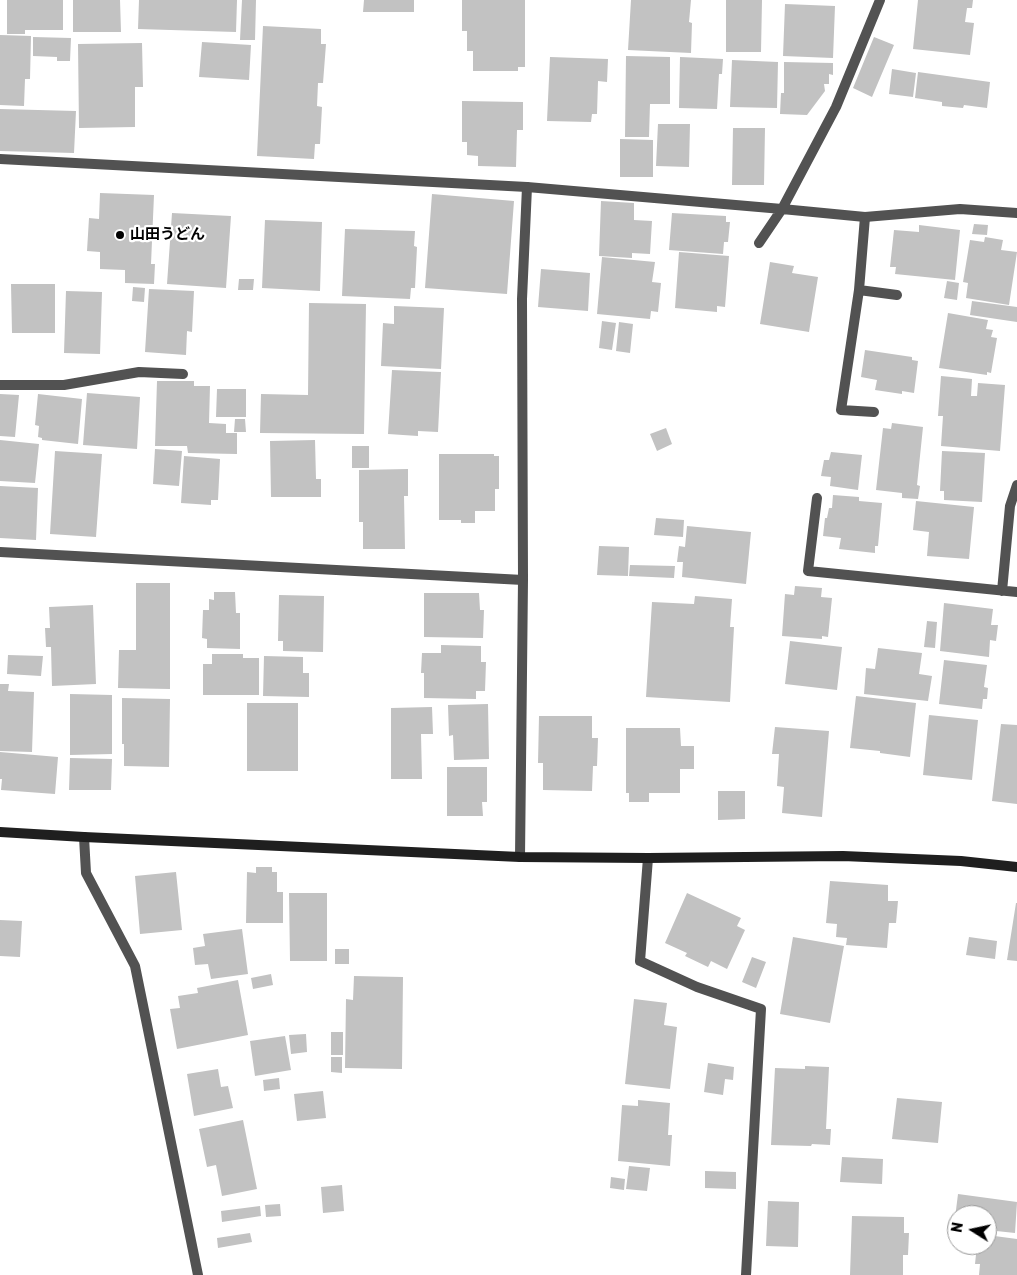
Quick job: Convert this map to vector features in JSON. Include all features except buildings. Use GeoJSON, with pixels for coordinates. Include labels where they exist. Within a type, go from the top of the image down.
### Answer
{"type":"FeatureCollection","features":[{"type":"Feature","properties":{"kind":"street"},"geometry":{"type":"LineString","coordinates":[[759,243],[782,209],[836,107],[880,0]]}},
{"type":"Feature","properties":{"kind":"street"},"geometry":{"type":"LineString","coordinates":[[0,159],[527,187],[865,217],[960,209],[1017,213]]}},
{"type":"Feature","properties":{"kind":"street"},"geometry":{"type":"LineString","coordinates":[[520,857],[523,580],[522,299],[527,187]]}},
{"type":"Feature","properties":{"kind":"street"},"geometry":{"type":"LineString","coordinates":[[865,217],[859,290],[841,410],[874,412]]}},
{"type":"Feature","properties":{"kind":"street"},"geometry":{"type":"LineString","coordinates":[[859,290],[897,295]]}},
{"type":"Feature","properties":{"kind":"street"},"geometry":{"type":"LineString","coordinates":[[0,385],[64,385],[139,372],[183,374]]}},
{"type":"Feature","properties":{"kind":"street"},"geometry":{"type":"LineString","coordinates":[[1002,591],[1010,506],[1017,485]]}},
{"type":"Feature","properties":{"kind":"street"},"geometry":{"type":"LineString","coordinates":[[817,498],[808,571],[1017,592]]}},
{"type":"Feature","properties":{"kind":"street"},"geometry":{"type":"LineString","coordinates":[[0,552],[523,580]]}},
{"type":"Feature","properties":{"kind":"street"},"geometry":{"type":"LineString","coordinates":[[0,832],[84,838],[520,857],[843,856],[960,861],[1017,866]]}},
{"type":"Feature","properties":{"kind":"street"},"geometry":{"type":"LineString","coordinates":[[84,838],[86,873],[136,966],[198,1275]]}},
{"type":"Feature","properties":{"kind":"street"},"geometry":{"type":"LineString","coordinates":[[648,858],[640,960],[697,987],[761,1009],[746,1275]]}},
{"type":"Feature","properties":{"kind":"place","name":"山田うどん"},"geometry":{"type":"Point","coordinates":[120,235]}}]}
